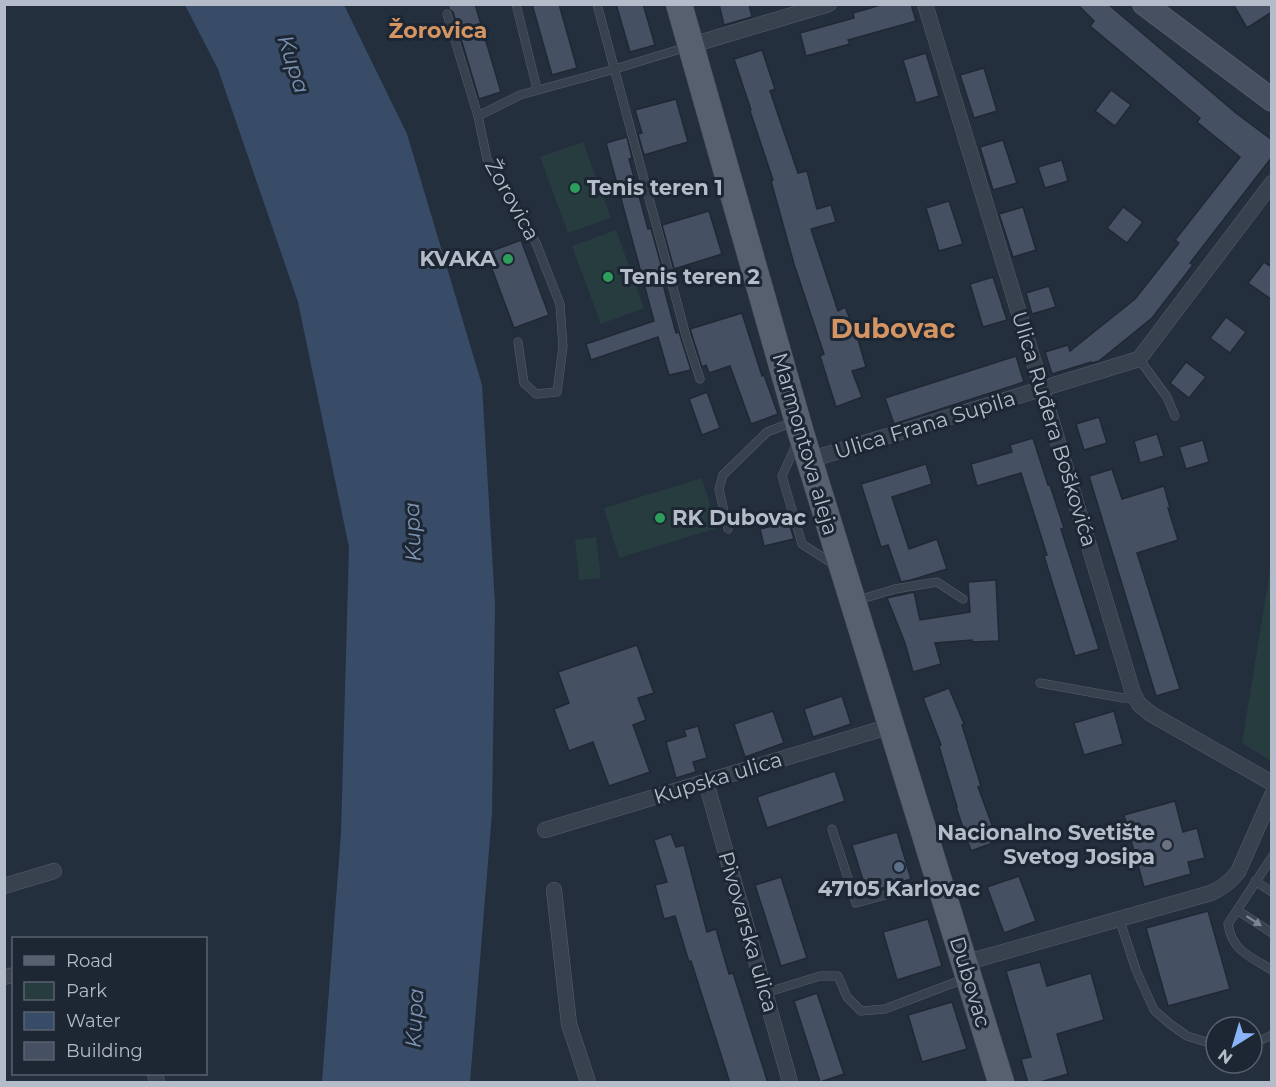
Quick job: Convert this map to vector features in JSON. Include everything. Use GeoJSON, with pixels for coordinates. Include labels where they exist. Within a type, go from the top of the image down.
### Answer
{"type":"FeatureCollection","features":[{"type":"Feature","properties":{"kind":"main road","name":"Marmontova aleja"},"geometry":{"type":"LineString","coordinates":[[679,4],[799,427],[938,881]]}},
{"type":"Feature","properties":{"kind":"main road"},"geometry":{"type":"LineString","coordinates":[[1144,4],[1272,100]]}},
{"type":"Feature","properties":{"kind":"main road","name":"Dubovac"},"geometry":{"type":"LineString","coordinates":[[938,881],[1001,1083]]}},
{"type":"Feature","properties":{"kind":"street"},"geometry":{"type":"LineString","coordinates":[[692,45],[829,4]]}},
{"type":"Feature","properties":{"kind":"street","name":"Ulica Ruđera Boškovića"},"geometry":{"type":"LineString","coordinates":[[925,4],[1135,698]]}},
{"type":"Feature","properties":{"kind":"street"},"geometry":{"type":"LineString","coordinates":[[1140,359],[1272,183]]}},
{"type":"Feature","properties":{"kind":"street","name":"Ulica Frana Supila"},"geometry":{"type":"LineString","coordinates":[[810,460],[1140,359]]}},
{"type":"Feature","properties":{"kind":"street"},"geometry":{"type":"LineString","coordinates":[[1135,698],[1138,704],[1151,714],[1272,783]]}},
{"type":"Feature","properties":{"kind":"street","name":"Kupska ulica"},"geometry":{"type":"LineString","coordinates":[[545,830],[891,726]]}},
{"type":"Feature","properties":{"kind":"street","name":"Pivovarska ulica"},"geometry":{"type":"LineString","coordinates":[[706,782],[790,1083]]}},
{"type":"Feature","properties":{"kind":"street"},"geometry":{"type":"LineString","coordinates":[[966,970],[1119,918],[1220,889],[1238,872],[1272,795]]}},
{"type":"Feature","properties":{"kind":"street"},"geometry":{"type":"LineString","coordinates":[[4,886],[54,871]]}},
{"type":"Feature","properties":{"kind":"street"},"geometry":{"type":"LineString","coordinates":[[554,890],[569,1024],[588,1083]]}},
{"type":"Feature","properties":{"kind":"lane"},"geometry":{"type":"LineString","coordinates":[[516,4],[537,89]]}},
{"type":"Feature","properties":{"kind":"lane"},"geometry":{"type":"LineString","coordinates":[[597,4],[686,336],[700,380]]}},
{"type":"Feature","properties":{"kind":"lane"},"geometry":{"type":"LineString","coordinates":[[447,14],[478,116],[520,94],[615,69],[692,45]]}},
{"type":"Feature","properties":{"kind":"lane","name":"Žorovica"},"geometry":{"type":"LineString","coordinates":[[478,116],[487,159],[536,243],[560,304],[564,347],[557,392],[536,394],[524,383],[518,342]]}},
{"type":"Feature","properties":{"kind":"lane"},"geometry":{"type":"LineString","coordinates":[[1140,359],[1167,397],[1175,416]]}},
{"type":"Feature","properties":{"kind":"lane"},"geometry":{"type":"LineString","coordinates":[[728,529],[719,489],[723,475],[767,432],[799,427],[782,476],[802,544],[843,571]]}},
{"type":"Feature","properties":{"kind":"lane"},"geometry":{"type":"LineString","coordinates":[[853,602],[895,589],[937,582],[963,599]]}},
{"type":"Feature","properties":{"kind":"lane"},"geometry":{"type":"LineString","coordinates":[[1040,683],[1123,698],[1135,698]]}},
{"type":"Feature","properties":{"kind":"lane"},"geometry":{"type":"LineString","coordinates":[[832,829],[855,903],[938,881]]}},
{"type":"Feature","properties":{"kind":"lane"},"geometry":{"type":"LineString","coordinates":[[1272,857],[1228,924],[1230,937],[1241,950],[1272,970]]}},
{"type":"Feature","properties":{"kind":"lane"},"geometry":{"type":"LineString","coordinates":[[1255,881],[1272,892]]}},
{"type":"Feature","properties":{"kind":"lane"},"geometry":{"type":"LineString","coordinates":[[1237,910],[1272,933]]}},
{"type":"Feature","properties":{"kind":"lane"},"geometry":{"type":"LineString","coordinates":[[1119,918],[1136,970],[1154,1010],[1188,1036],[1204,1041]]}},
{"type":"Feature","properties":{"kind":"lane"},"geometry":{"type":"LineString","coordinates":[[765,993],[820,976],[838,976],[847,998],[861,1011],[885,1009],[966,970]]}},
{"type":"Feature","properties":{"kind":"green space","name":"Tenis teren 1"},"geometry":{"type":"Polygon","coordinates":[[[583,142],[611,218],[568,233],[540,157],[583,142]]]}},
{"type":"Feature","properties":{"kind":"green space","name":"Tenis teren 2"},"geometry":{"type":"Polygon","coordinates":[[[616,230],[644,308],[601,324],[572,246],[616,230]]]}},
{"type":"Feature","properties":{"kind":"green space","name":"RK Dubovac"},"geometry":{"type":"Polygon","coordinates":[[[702,478],[717,528],[619,558],[604,508],[702,478]]]}},
{"type":"Feature","properties":{"kind":"green space"},"geometry":{"type":"Polygon","coordinates":[[[596,537],[601,578],[579,580],[575,540],[596,537]]]}},
{"type":"Feature","properties":{"kind":"green space"},"geometry":{"type":"Polygon","coordinates":[[[1271,564],[1271,761],[1242,743],[1271,564]]]}},
{"type":"Feature","properties":{"kind":"water","name":"Kupa"},"geometry":{"type":"Polygon","coordinates":[[[185,5],[344,5],[407,134],[482,385],[495,605],[492,813],[470,1082],[322,1082],[341,834],[349,547],[298,302],[218,69],[185,5]]]}},
{"type":"Feature","properties":{"kind":"building"},"geometry":{"type":"Polygon","coordinates":[[[448,4],[475,4],[501,92],[479,99],[453,12],[449,9],[448,4]]]}},
{"type":"Feature","properties":{"kind":"building"},"geometry":{"type":"Polygon","coordinates":[[[532,4],[559,4],[577,68],[552,75],[532,4]]]}},
{"type":"Feature","properties":{"kind":"building"},"geometry":{"type":"Polygon","coordinates":[[[616,4],[643,4],[655,45],[630,52],[616,4]]]}},
{"type":"Feature","properties":{"kind":"building"},"geometry":{"type":"Polygon","coordinates":[[[719,4],[749,4],[752,17],[724,25],[719,4]]]}},
{"type":"Feature","properties":{"kind":"building"},"geometry":{"type":"Polygon","coordinates":[[[884,4],[911,4],[916,21],[848,40],[850,44],[806,56],[800,33],[854,18],[853,13],[884,4]]]}},
{"type":"Feature","properties":{"kind":"building"},"geometry":{"type":"Polygon","coordinates":[[[1077,4],[1108,4],[1236,113],[1272,140],[1272,157],[1190,263],[1193,265],[1152,318],[1099,361],[1052,374],[1045,352],[1068,345],[1070,351],[1135,299],[1179,243],[1175,240],[1240,157],[1197,122],[1200,118],[1090,26],[1094,21],[1077,4]]]}},
{"type":"Feature","properties":{"kind":"building"},"geometry":{"type":"Polygon","coordinates":[[[1233,4],[1272,4],[1272,12],[1247,28],[1233,4]]]}},
{"type":"Feature","properties":{"kind":"building"},"geometry":{"type":"Polygon","coordinates":[[[762,50],[775,89],[770,91],[798,173],[807,171],[817,209],[831,205],[836,222],[811,229],[838,311],[845,307],[866,367],[852,371],[862,397],[836,407],[820,356],[824,354],[794,264],[771,181],[773,180],[734,59],[762,50]]]}},
{"type":"Feature","properties":{"kind":"building"},"geometry":{"type":"Polygon","coordinates":[[[926,53],[939,96],[916,103],[903,60],[926,53]]]}},
{"type":"Feature","properties":{"kind":"building"},"geometry":{"type":"Polygon","coordinates":[[[984,68],[997,111],[974,118],[960,75],[984,68]]]}},
{"type":"Feature","properties":{"kind":"building"},"geometry":{"type":"Polygon","coordinates":[[[1111,90],[1131,105],[1115,126],[1095,111],[1111,90]]]}},
{"type":"Feature","properties":{"kind":"building"},"geometry":{"type":"Polygon","coordinates":[[[676,99],[688,142],[644,155],[638,134],[642,133],[635,110],[676,99]]]}},
{"type":"Feature","properties":{"kind":"building"},"geometry":{"type":"Polygon","coordinates":[[[627,137],[632,158],[629,159],[648,229],[651,228],[663,272],[660,273],[676,333],[679,332],[691,370],[669,375],[658,337],[591,360],[586,344],[654,321],[606,143],[627,137]]]}},
{"type":"Feature","properties":{"kind":"building"},"geometry":{"type":"Polygon","coordinates":[[[1003,140],[1017,183],[993,190],[980,147],[1003,140]]]}},
{"type":"Feature","properties":{"kind":"building"},"geometry":{"type":"Polygon","coordinates":[[[1062,160],[1068,181],[1045,188],[1038,167],[1062,160]]]}},
{"type":"Feature","properties":{"kind":"building"},"geometry":{"type":"Polygon","coordinates":[[[949,201],[963,244],[939,251],[926,208],[949,201]]]}},
{"type":"Feature","properties":{"kind":"building"},"geometry":{"type":"Polygon","coordinates":[[[1023,207],[1036,250],[1013,257],[999,214],[1023,207]]]}},
{"type":"Feature","properties":{"kind":"building"},"geometry":{"type":"Polygon","coordinates":[[[1123,207],[1143,222],[1127,243],[1107,228],[1123,207]]]}},
{"type":"Feature","properties":{"kind":"building"},"geometry":{"type":"Polygon","coordinates":[[[709,211],[722,254],[674,269],[662,225],[709,211]]]}},
{"type":"Feature","properties":{"kind":"building"},"geometry":{"type":"Polygon","coordinates":[[[521,240],[549,315],[514,328],[486,253],[521,240]]]}},
{"type":"Feature","properties":{"kind":"building"},"geometry":{"type":"Polygon","coordinates":[[[1264,262],[1272,267],[1272,300],[1248,283],[1264,262]]]}},
{"type":"Feature","properties":{"kind":"building"},"geometry":{"type":"Polygon","coordinates":[[[993,277],[1007,320],[983,327],[970,284],[993,277]]]}},
{"type":"Feature","properties":{"kind":"building"},"geometry":{"type":"Polygon","coordinates":[[[1049,286],[1056,307],[1032,314],[1026,293],[1049,286]]]}},
{"type":"Feature","properties":{"kind":"building"},"geometry":{"type":"Polygon","coordinates":[[[742,313],[762,376],[764,375],[778,414],[751,424],[730,366],[709,373],[706,365],[702,367],[690,329],[742,313]]]}},
{"type":"Feature","properties":{"kind":"building"},"geometry":{"type":"Polygon","coordinates":[[[1226,317],[1246,332],[1230,353],[1210,338],[1226,317]]]}},
{"type":"Feature","properties":{"kind":"building"},"geometry":{"type":"Polygon","coordinates":[[[1016,356],[1024,382],[894,424],[885,398],[1016,356]]]}},
{"type":"Feature","properties":{"kind":"building"},"geometry":{"type":"Polygon","coordinates":[[[1186,362],[1206,377],[1189,398],[1170,383],[1186,362]]]}},
{"type":"Feature","properties":{"kind":"building"},"geometry":{"type":"Polygon","coordinates":[[[707,392],[720,428],[702,435],[689,399],[707,392]]]}},
{"type":"Feature","properties":{"kind":"building"},"geometry":{"type":"Polygon","coordinates":[[[1099,417],[1107,443],[1084,450],[1076,424],[1099,417]]]}},
{"type":"Feature","properties":{"kind":"building"},"geometry":{"type":"Polygon","coordinates":[[[1157,434],[1164,456],[1140,463],[1134,441],[1157,434]]]}},
{"type":"Feature","properties":{"kind":"building"},"geometry":{"type":"Polygon","coordinates":[[[1033,438],[1064,528],[1061,529],[1099,649],[1075,656],[1021,473],[977,486],[971,464],[1012,452],[1010,445],[1033,438]]]}},
{"type":"Feature","properties":{"kind":"building"},"geometry":{"type":"Polygon","coordinates":[[[1203,440],[1209,462],[1186,469],[1179,447],[1203,440]]]}},
{"type":"Feature","properties":{"kind":"building"},"geometry":{"type":"Polygon","coordinates":[[[926,464],[932,484],[892,497],[909,549],[937,539],[947,569],[901,582],[888,545],[881,547],[861,484],[926,464]]]}},
{"type":"Feature","properties":{"kind":"building"},"geometry":{"type":"Polygon","coordinates":[[[1112,469],[1122,499],[1164,486],[1178,540],[1137,553],[1180,689],[1156,696],[1089,476],[1112,469]]]}},
{"type":"Feature","properties":{"kind":"building"},"geometry":{"type":"Polygon","coordinates":[[[789,522],[794,539],[764,546],[760,529],[789,522]]]}},
{"type":"Feature","properties":{"kind":"building"},"geometry":{"type":"Polygon","coordinates":[[[996,580],[999,641],[972,642],[972,640],[935,643],[941,664],[913,672],[905,643],[887,598],[914,592],[920,620],[970,612],[968,582],[996,580]]]}},
{"type":"Feature","properties":{"kind":"building"},"geometry":{"type":"Polygon","coordinates":[[[637,645],[654,693],[638,698],[646,720],[633,725],[650,772],[609,786],[593,742],[569,751],[554,709],[569,703],[558,672],[637,645]]]}},
{"type":"Feature","properties":{"kind":"building"},"geometry":{"type":"Polygon","coordinates":[[[949,688],[964,724],[962,725],[981,786],[978,787],[998,841],[971,851],[956,807],[939,746],[941,745],[923,698],[949,688]]]}},
{"type":"Feature","properties":{"kind":"building"},"geometry":{"type":"Polygon","coordinates":[[[842,696],[851,724],[813,737],[804,709],[842,696]]]}},
{"type":"Feature","properties":{"kind":"building"},"geometry":{"type":"Polygon","coordinates":[[[773,711],[784,743],[745,757],[734,724],[773,711]]]}},
{"type":"Feature","properties":{"kind":"building"},"geometry":{"type":"Polygon","coordinates":[[[1114,711],[1123,744],[1084,755],[1074,723],[1114,711]]]}},
{"type":"Feature","properties":{"kind":"building"},"geometry":{"type":"Polygon","coordinates":[[[698,726],[707,758],[693,762],[696,772],[676,778],[666,742],[686,736],[684,730],[698,726]]]}},
{"type":"Feature","properties":{"kind":"building"},"geometry":{"type":"Polygon","coordinates":[[[835,771],[845,801],[767,828],[757,797],[835,771]]]}},
{"type":"Feature","properties":{"kind":"building","name":"Nacionalno Svetište Svetog Josipa"},"geometry":{"type":"Polygon","coordinates":[[[1175,801],[1183,832],[1197,828],[1205,858],[1188,862],[1191,874],[1144,887],[1124,815],[1175,801]]]}},
{"type":"Feature","properties":{"kind":"building"},"geometry":{"type":"Polygon","coordinates":[[[897,832],[911,879],[867,893],[852,845],[897,832]]]}},
{"type":"Feature","properties":{"kind":"building"},"geometry":{"type":"Polygon","coordinates":[[[671,834],[676,847],[684,845],[707,932],[716,929],[729,974],[733,973],[768,1083],[730,1083],[675,916],[664,919],[655,885],[667,882],[654,840],[671,834]]]}},
{"type":"Feature","properties":{"kind":"building"},"geometry":{"type":"Polygon","coordinates":[[[1019,876],[1036,921],[1004,933],[987,887],[1019,876]]]}},
{"type":"Feature","properties":{"kind":"building"},"geometry":{"type":"Polygon","coordinates":[[[781,877],[807,958],[781,966],[755,885],[781,877]]]}},
{"type":"Feature","properties":{"kind":"building"},"geometry":{"type":"Polygon","coordinates":[[[1208,911],[1230,989],[1168,1006],[1146,928],[1208,911]]]}},
{"type":"Feature","properties":{"kind":"building"},"geometry":{"type":"Polygon","coordinates":[[[928,919],[942,966],[897,980],[883,932],[928,919]]]}},
{"type":"Feature","properties":{"kind":"building"},"geometry":{"type":"Polygon","coordinates":[[[1040,962],[1047,986],[1091,973],[1104,1020],[1057,1034],[1068,1074],[1037,1083],[1028,1083],[1021,1059],[1031,1057],[1006,971],[1040,962]]]}},
{"type":"Feature","properties":{"kind":"building"},"geometry":{"type":"Polygon","coordinates":[[[817,993],[844,1074],[820,1082],[794,1001],[817,993]]]}},
{"type":"Feature","properties":{"kind":"building"},"geometry":{"type":"Polygon","coordinates":[[[952,1002],[967,1049],[922,1062],[908,1015],[952,1002]]]}},
{"type":"Feature","properties":{"kind":"place","name":"Tenis teren 1"},"geometry":{"type":"Point","coordinates":[575,188]}},
{"type":"Feature","properties":{"kind":"place","name":"KVAKA"},"geometry":{"type":"Point","coordinates":[508,259]}},
{"type":"Feature","properties":{"kind":"place","name":"Tenis teren 2"},"geometry":{"type":"Point","coordinates":[608,277]}},
{"type":"Feature","properties":{"kind":"place","name":"RK Dubovac"},"geometry":{"type":"Point","coordinates":[660,518]}},
{"type":"Feature","properties":{"kind":"place","name":"Nacionalno Svetište Svetog Josipa"},"geometry":{"type":"Point","coordinates":[1167,845]}},
{"type":"Feature","properties":{"kind":"place","name":"47105 Karlovac"},"geometry":{"type":"Point","coordinates":[899,867]}},
{"type":"Feature","properties":{"kind":"district","name":"Žorovica"},"geometry":{"type":"Point","coordinates":[438,30]}},
{"type":"Feature","properties":{"kind":"district","name":"Dubovac"},"geometry":{"type":"Point","coordinates":[893,329]}}]}
